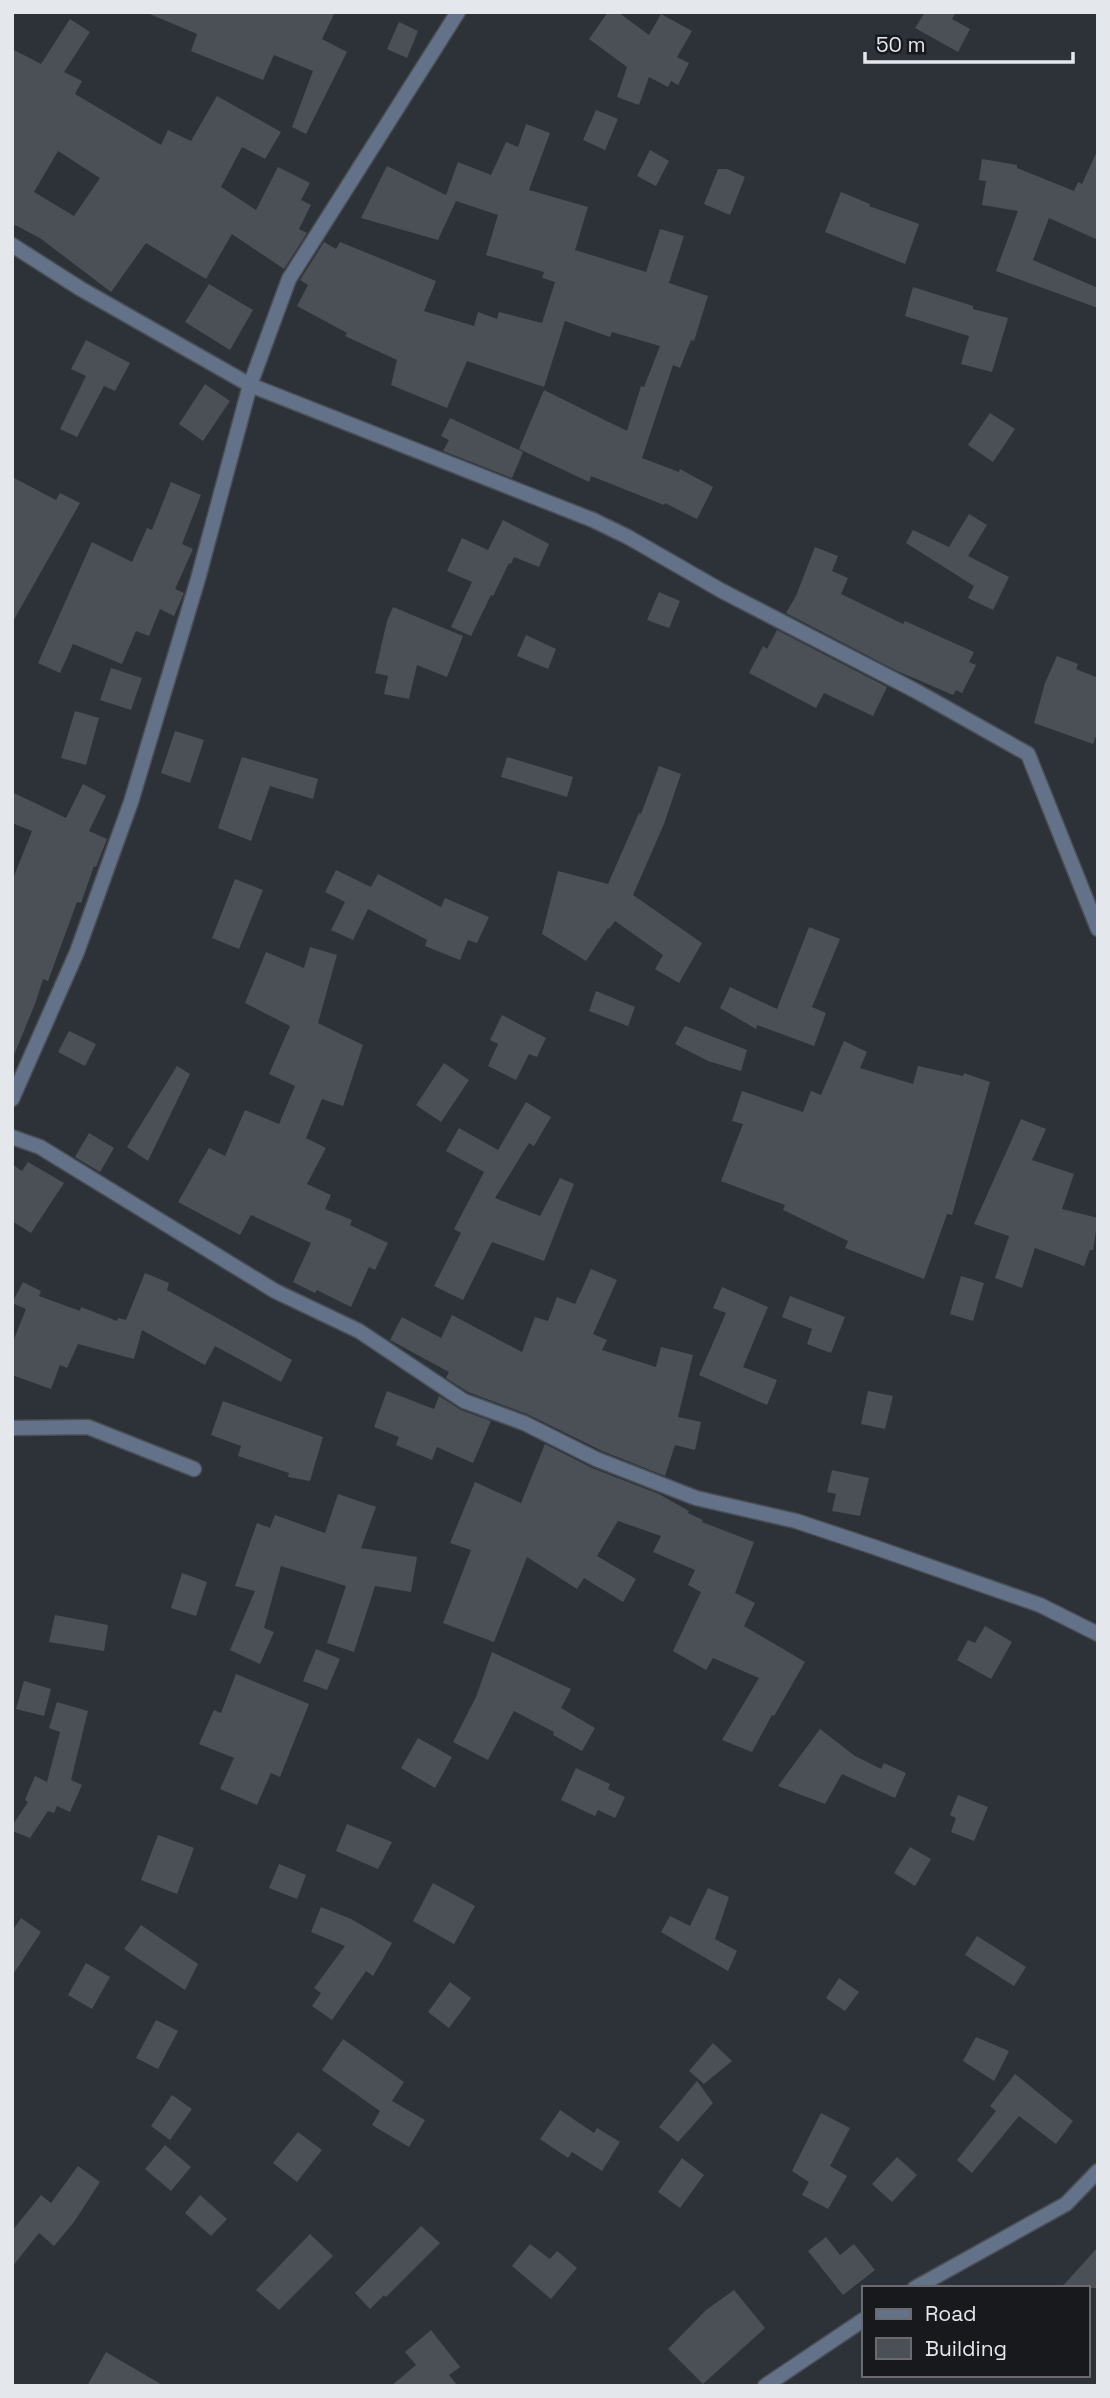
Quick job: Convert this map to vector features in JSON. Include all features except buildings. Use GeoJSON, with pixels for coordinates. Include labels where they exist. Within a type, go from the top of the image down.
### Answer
{"type":"FeatureCollection","features":[{"type":"Feature","properties":{"kind":"street"},"geometry":{"type":"LineString","coordinates":[[12,1099],[76,952],[131,802],[198,579],[250,385],[289,279],[458,12]]}},
{"type":"Feature","properties":{"kind":"street"},"geometry":{"type":"LineString","coordinates":[[12,245],[81,289],[250,385],[593,520],[628,537],[677,567],[916,691],[1028,754],[1098,929]]}},
{"type":"Feature","properties":{"kind":"street"},"geometry":{"type":"LineString","coordinates":[[12,1137],[40,1147],[275,1291],[359,1331],[464,1401],[524,1423],[596,1459],[696,1498],[796,1521],[874,1547],[1040,1605],[1098,1634]]}},
{"type":"Feature","properties":{"kind":"street"},"geometry":{"type":"LineString","coordinates":[[12,1428],[88,1427],[194,1469]]}},
{"type":"Feature","properties":{"kind":"street"},"geometry":{"type":"LineString","coordinates":[[919,2286],[1066,2204],[1098,2171]]}},
{"type":"Feature","properties":{"kind":"street"},"geometry":{"type":"LineString","coordinates":[[765,2386],[862,2321]]}}]}
